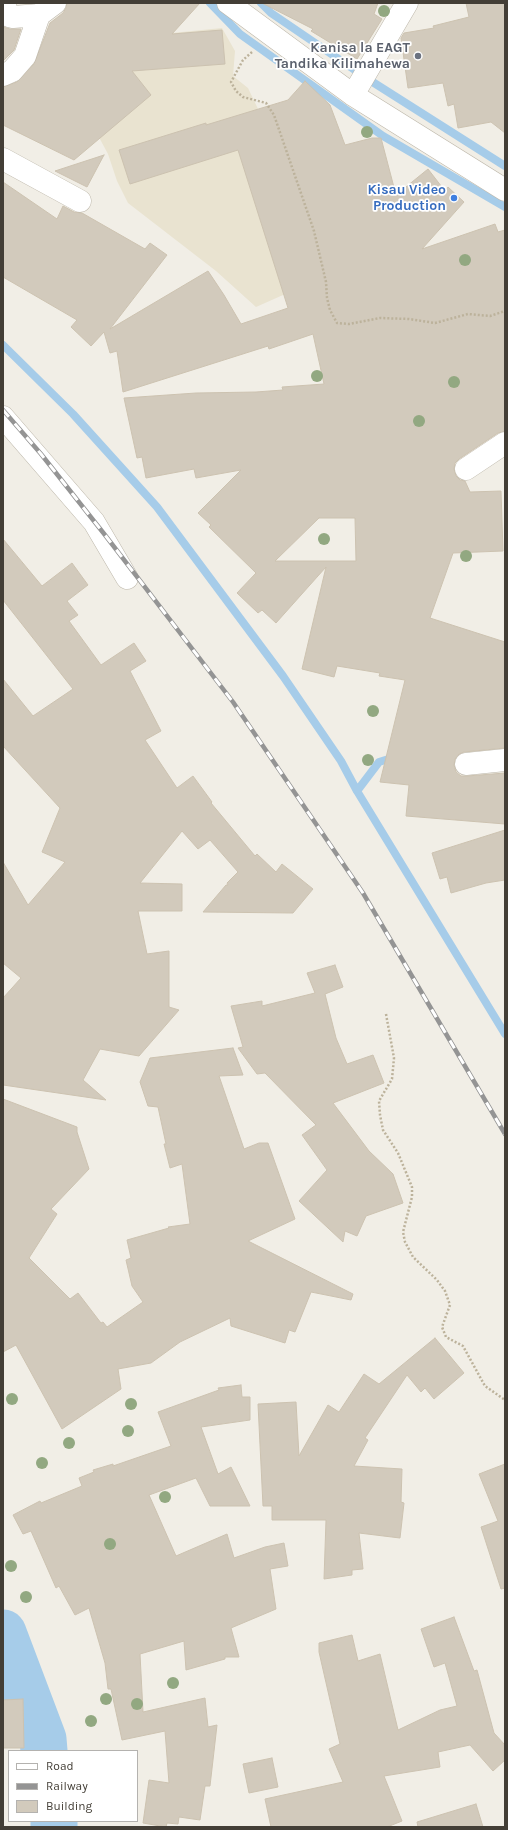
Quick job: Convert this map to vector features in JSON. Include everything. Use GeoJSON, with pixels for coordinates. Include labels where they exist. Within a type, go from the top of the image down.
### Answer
{"type":"FeatureCollection","features":[{"type":"Feature","properties":{"kind":"street"},"geometry":{"type":"LineString","coordinates":[[5,3],[6,14],[13,17],[47,9]]}},
{"type":"Feature","properties":{"kind":"street"},"geometry":{"type":"LineString","coordinates":[[228,3],[352,95],[505,190]]}},
{"type":"Feature","properties":{"kind":"street"},"geometry":{"type":"LineString","coordinates":[[352,95],[406,3]]}},
{"type":"Feature","properties":{"kind":"street"},"geometry":{"type":"LineString","coordinates":[[3,75],[12,71],[25,56],[47,9]]}},
{"type":"Feature","properties":{"kind":"street"},"geometry":{"type":"LineString","coordinates":[[3,159],[80,201]]}},
{"type":"Feature","properties":{"kind":"street"},"geometry":{"type":"LineString","coordinates":[[3,417],[94,522],[127,578]]}},
{"type":"Feature","properties":{"kind":"street"},"geometry":{"type":"LineString","coordinates":[[466,469],[505,443]]}},
{"type":"Feature","properties":{"kind":"street"},"geometry":{"type":"LineString","coordinates":[[466,764],[505,760]]}},
{"type":"Feature","properties":{"kind":"path"},"geometry":{"type":"LineString","coordinates":[[267,32],[258,46],[243,60],[231,82],[236,92],[243,97],[266,104],[274,115],[314,231],[326,282],[327,298],[330,310],[337,322],[349,324],[380,318],[409,319],[435,323],[468,314],[490,316],[505,311]]}},
{"type":"Feature","properties":{"kind":"path"},"geometry":{"type":"LineString","coordinates":[[386,1014],[394,1058],[392,1079],[379,1101],[380,1116],[383,1130],[398,1153],[412,1187],[412,1196],[403,1232],[405,1242],[413,1256],[437,1280],[445,1291],[450,1304],[442,1327],[446,1337],[464,1346],[485,1386],[505,1400]]}},
{"type":"Feature","properties":{"kind":"shaded area"},"geometry":{"type":"Polygon","coordinates":[[[222,28],[235,51],[233,76],[248,88],[259,111],[319,279],[256,307],[216,271],[128,203],[117,181],[108,154],[87,115],[152,35],[222,28]]]}},
{"type":"Feature","properties":{"kind":"building"},"geometry":{"type":"Polygon","coordinates":[[[67,3],[200,3],[172,34],[222,30],[225,64],[132,71],[151,95],[74,160],[3,125],[3,87],[17,82],[34,64],[50,23],[63,13],[67,3]]]}},
{"type":"Feature","properties":{"kind":"building"},"geometry":{"type":"Polygon","coordinates":[[[262,3],[378,3],[374,14],[382,19],[357,59],[311,31],[313,29],[262,3]]]}},
{"type":"Feature","properties":{"kind":"building"},"geometry":{"type":"Polygon","coordinates":[[[466,3],[505,3],[505,133],[491,122],[458,128],[454,104],[448,106],[443,83],[408,88],[401,38],[404,33],[434,28],[433,26],[469,17],[466,3]]]}},
{"type":"Feature","properties":{"kind":"building"},"geometry":{"type":"Polygon","coordinates":[[[3,27],[10,29],[21,29],[14,50],[3,61],[3,27]]]}},
{"type":"Feature","properties":{"kind":"building"},"geometry":{"type":"Polygon","coordinates":[[[305,81],[330,105],[345,145],[372,138],[381,138],[396,195],[428,169],[445,191],[448,187],[464,202],[422,249],[495,224],[498,232],[505,230],[505,431],[498,433],[459,459],[455,463],[454,469],[456,476],[460,480],[465,481],[470,492],[501,491],[503,551],[453,553],[430,618],[505,642],[505,748],[464,752],[459,754],[455,759],[454,765],[456,772],[461,776],[505,773],[505,824],[406,816],[409,785],[380,782],[405,680],[379,676],[380,673],[337,666],[334,677],[302,669],[326,567],[276,623],[262,610],[258,613],[237,593],[256,573],[209,527],[211,525],[198,513],[241,470],[196,478],[194,469],[146,478],[142,457],[137,458],[124,398],[196,393],[256,392],[283,390],[282,387],[324,384],[313,334],[269,349],[268,346],[123,392],[117,351],[110,353],[104,332],[91,346],[71,327],[77,320],[3,277],[3,182],[57,219],[63,206],[74,212],[82,213],[145,249],[150,243],[167,255],[110,329],[208,271],[241,324],[288,308],[238,150],[130,184],[119,150],[206,123],[206,125],[288,100],[305,81]],[[319,518],[275,561],[356,561],[355,518],[319,518]]]}},
{"type":"Feature","properties":{"kind":"building"},"geometry":{"type":"Polygon","coordinates":[[[104,155],[87,187],[55,171],[104,155]]]}},
{"type":"Feature","properties":{"kind":"building"},"geometry":{"type":"Polygon","coordinates":[[[3,539],[42,586],[72,563],[88,585],[67,601],[78,615],[69,621],[101,665],[134,643],[146,661],[130,671],[161,731],[145,740],[177,788],[193,776],[212,802],[211,803],[255,856],[257,854],[276,872],[282,864],[313,889],[293,913],[203,912],[238,872],[210,840],[198,849],[182,831],[140,883],[182,884],[182,911],[138,911],[147,954],[169,951],[169,1007],[179,1010],[139,1056],[100,1049],[83,1080],[106,1100],[3,1085],[3,998],[21,978],[3,963],[3,862],[28,905],[65,862],[42,852],[60,808],[3,746],[3,679],[33,716],[73,689],[3,600],[3,539]]]}},
{"type":"Feature","properties":{"kind":"building"},"geometry":{"type":"Polygon","coordinates":[[[505,830],[505,880],[486,883],[451,893],[447,877],[440,879],[432,853],[505,830]]]}},
{"type":"Feature","properties":{"kind":"building"},"geometry":{"type":"Polygon","coordinates":[[[335,965],[343,987],[325,994],[336,1038],[347,1064],[373,1055],[384,1083],[333,1103],[369,1151],[393,1174],[403,1203],[366,1216],[357,1236],[345,1231],[343,1242],[299,1201],[327,1170],[302,1135],[316,1125],[265,1073],[257,1074],[238,1048],[243,1047],[231,1006],[262,1001],[262,1006],[315,993],[307,973],[335,965]]]}},
{"type":"Feature","properties":{"kind":"building"},"geometry":{"type":"Polygon","coordinates":[[[233,1048],[243,1075],[219,1076],[244,1149],[259,1143],[268,1143],[295,1219],[248,1241],[353,1294],[351,1300],[311,1292],[295,1332],[289,1330],[285,1343],[231,1326],[230,1318],[180,1342],[151,1363],[118,1369],[121,1389],[62,1429],[16,1345],[3,1352],[3,1099],[77,1127],[77,1132],[89,1169],[51,1209],[57,1214],[29,1258],[70,1299],[78,1293],[101,1323],[103,1322],[107,1327],[143,1302],[132,1286],[126,1260],[131,1258],[127,1240],[169,1228],[168,1227],[190,1224],[182,1164],[170,1168],[164,1144],[166,1144],[158,1107],[148,1106],[140,1082],[150,1058],[233,1048]]]}},
{"type":"Feature","properties":{"kind":"building"},"geometry":{"type":"Polygon","coordinates":[[[435,1338],[464,1373],[434,1399],[425,1388],[421,1392],[407,1375],[365,1438],[368,1440],[354,1466],[402,1469],[401,1502],[404,1503],[400,1538],[359,1533],[363,1569],[352,1570],[352,1575],[324,1579],[326,1520],[272,1520],[272,1506],[263,1506],[258,1404],[296,1402],[299,1456],[328,1405],[339,1412],[364,1374],[379,1384],[435,1338]]]}},
{"type":"Feature","properties":{"kind":"building"},"geometry":{"type":"Polygon","coordinates":[[[241,1385],[242,1397],[250,1397],[250,1420],[201,1427],[218,1474],[231,1467],[250,1506],[210,1506],[196,1478],[149,1495],[176,1556],[227,1534],[234,1558],[265,1547],[284,1543],[288,1566],[270,1569],[276,1609],[231,1628],[239,1657],[225,1657],[225,1659],[186,1670],[184,1641],[140,1654],[143,1712],[205,1698],[208,1727],[217,1725],[210,1786],[205,1786],[200,1820],[179,1817],[178,1824],[167,1823],[166,1827],[143,1823],[149,1780],[169,1783],[165,1731],[122,1740],[111,1689],[108,1689],[105,1663],[89,1608],[75,1615],[59,1586],[56,1588],[31,1531],[23,1534],[13,1515],[40,1501],[41,1503],[82,1486],[79,1478],[94,1472],[93,1470],[113,1464],[113,1466],[171,1446],[158,1412],[219,1390],[218,1388],[241,1385]]]}},
{"type":"Feature","properties":{"kind":"building"},"geometry":{"type":"Polygon","coordinates":[[[505,1464],[505,1588],[501,1589],[481,1527],[498,1521],[479,1474],[505,1464]]]}},
{"type":"Feature","properties":{"kind":"building"},"geometry":{"type":"Polygon","coordinates":[[[454,1617],[474,1671],[477,1670],[494,1733],[505,1745],[505,1760],[493,1771],[470,1745],[438,1752],[440,1767],[384,1776],[402,1821],[387,1827],[271,1827],[265,1799],[343,1782],[329,1749],[340,1744],[319,1652],[319,1643],[352,1635],[358,1661],[380,1654],[398,1730],[440,1710],[457,1706],[445,1663],[434,1667],[421,1629],[454,1617]]]}},
{"type":"Feature","properties":{"kind":"building"},"geometry":{"type":"Polygon","coordinates":[[[23,1699],[24,1748],[3,1748],[3,1700],[23,1699]]]}},
{"type":"Feature","properties":{"kind":"building"},"geometry":{"type":"Polygon","coordinates":[[[272,1758],[278,1787],[249,1793],[243,1764],[272,1758]]]}},
{"type":"Feature","properties":{"kind":"building"},"geometry":{"type":"Polygon","coordinates":[[[476,1804],[483,1827],[418,1827],[417,1822],[476,1804]]]}},
{"type":"Feature","properties":{"kind":"waterway"},"geometry":{"type":"LineString","coordinates":[[210,3],[240,34],[383,136],[505,207]]}},
{"type":"Feature","properties":{"kind":"waterway"},"geometry":{"type":"LineString","coordinates":[[261,3],[271,13],[371,81],[505,166]]}},
{"type":"Feature","properties":{"kind":"waterway"},"geometry":{"type":"LineString","coordinates":[[3,345],[73,414],[157,507],[283,676],[341,761],[357,791],[505,1034]]}},
{"type":"Feature","properties":{"kind":"waterway"},"geometry":{"type":"LineString","coordinates":[[357,791],[379,762],[395,757]]}},
{"type":"Feature","properties":{"kind":"waterway"},"geometry":{"type":"LineString","coordinates":[[3,1633],[43,1739],[44,1750]]}},
{"type":"Feature","properties":{"kind":"waterway"},"geometry":{"type":"LineString","coordinates":[[54,1822],[54,1827]]}},
{"type":"Feature","properties":{"kind":"railway"},"geometry":{"type":"LineString","coordinates":[[3,410],[41,454],[105,535],[233,702],[363,893],[505,1134]]}},
{"type":"Feature","properties":{"kind":"place","name":"Kanisa la EAGT Tandika Kilimahewa"},"geometry":{"type":"Point","coordinates":[418,56]}},
{"type":"Feature","properties":{"kind":"place","name":"Kisau Video Production"},"geometry":{"type":"Point","coordinates":[454,198]}}]}
